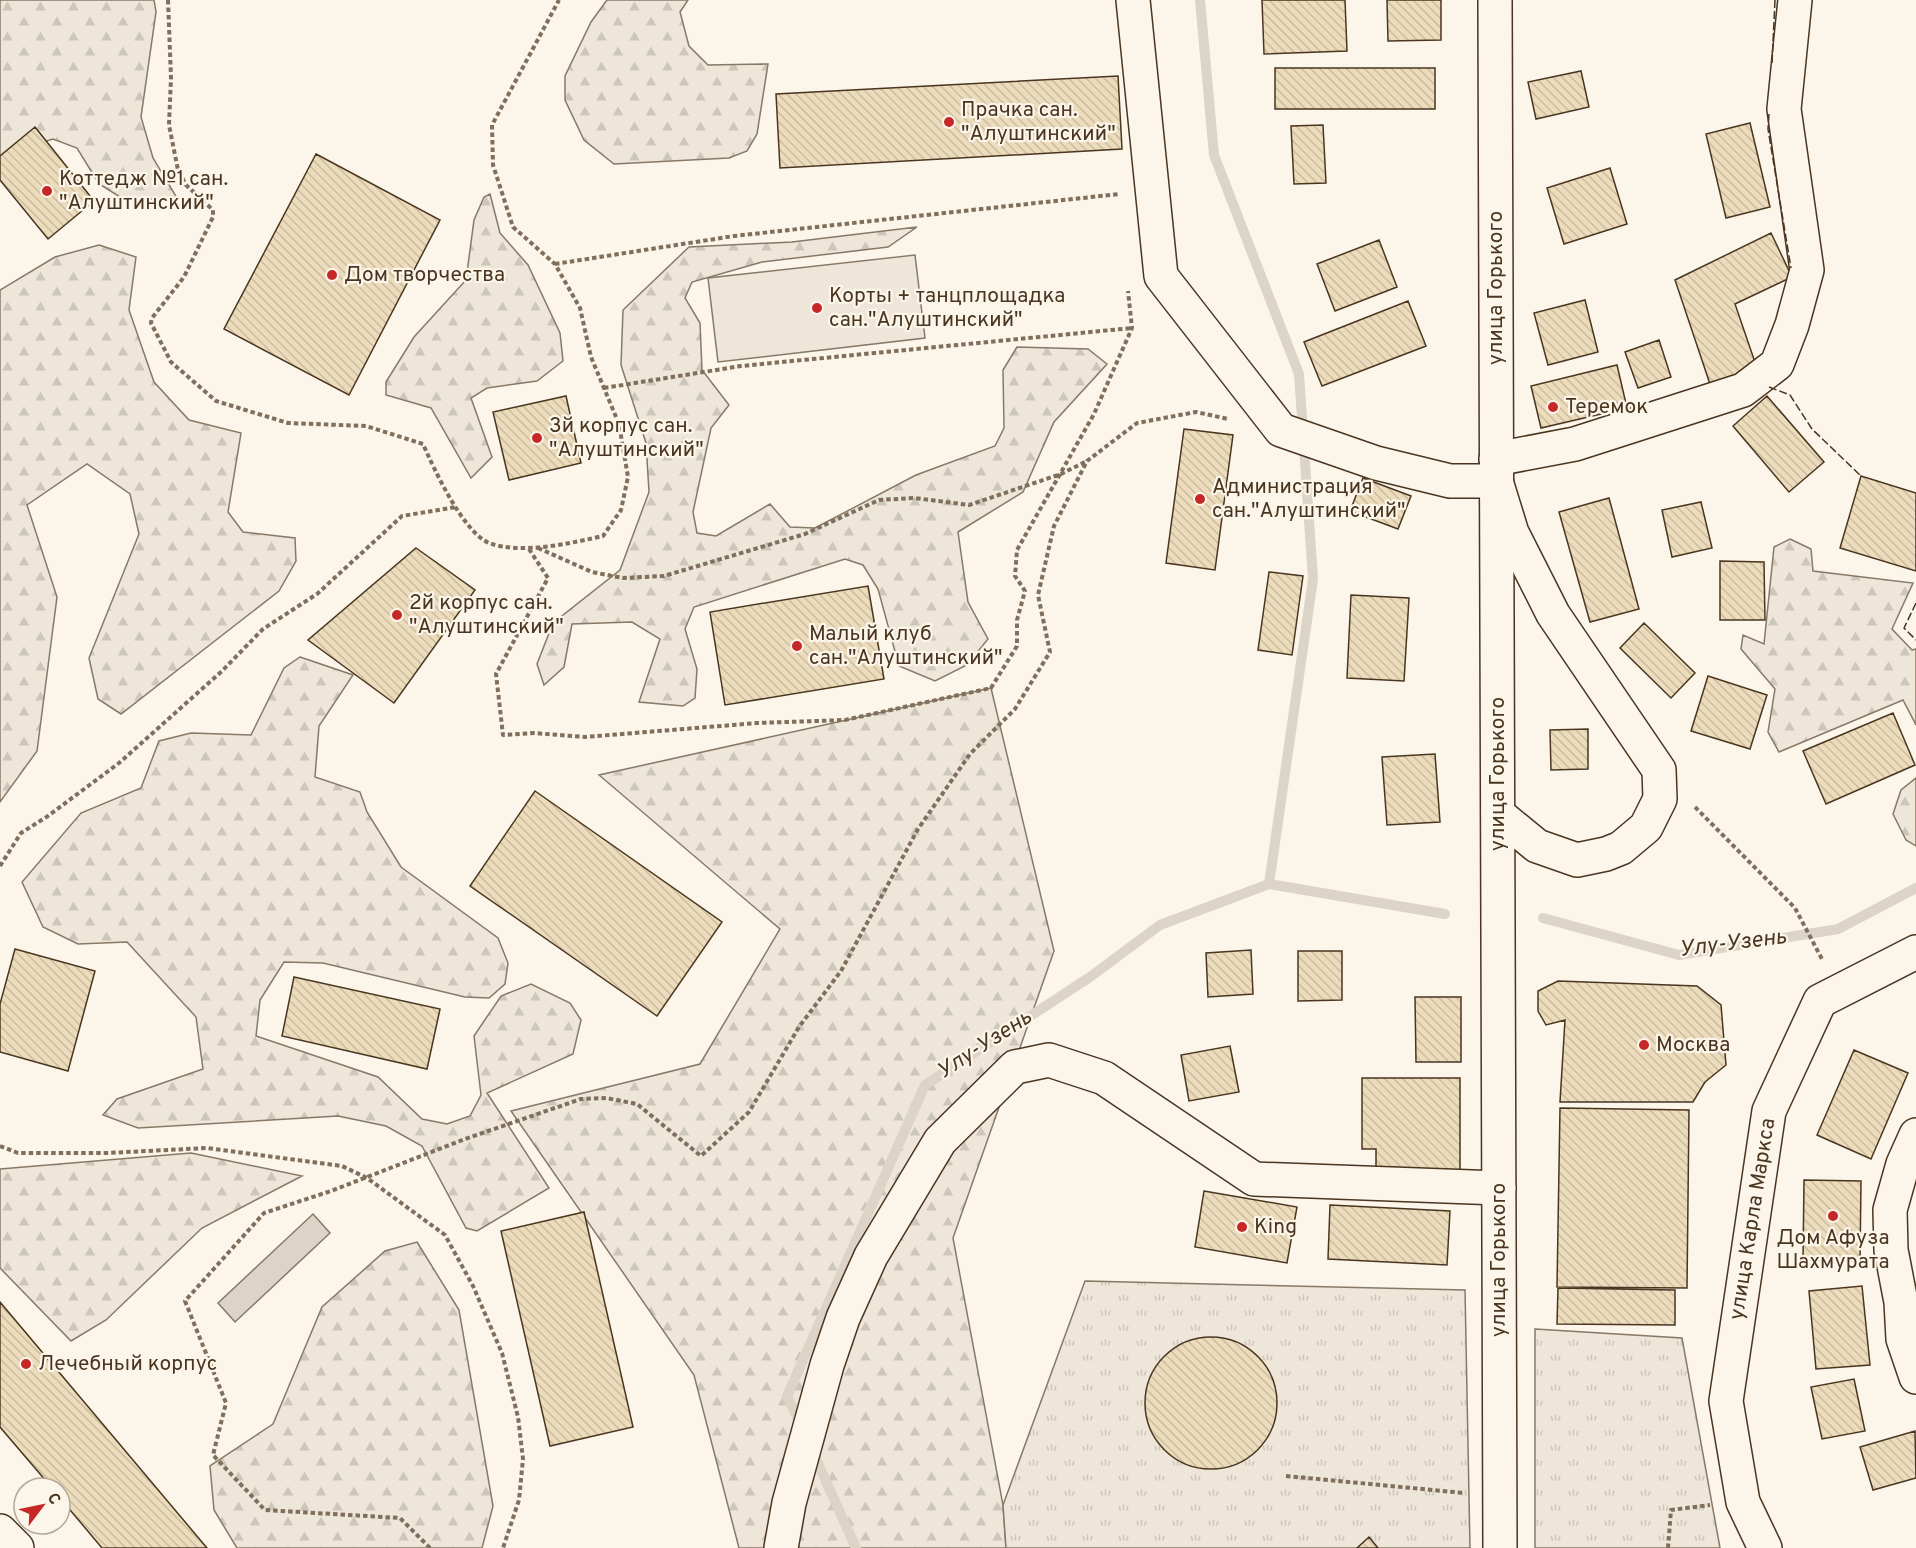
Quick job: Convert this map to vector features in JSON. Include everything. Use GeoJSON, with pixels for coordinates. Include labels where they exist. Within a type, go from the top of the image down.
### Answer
{"type":"FeatureCollection","features":[{"type":"Feature","properties":{"kind":"street"},"geometry":{"type":"LineString","coordinates":[[1133,0],[1161,276],[1281,430],[1376,464],[1450,481],[1496,470],[1743,390],[1777,364],[1792,325],[1807,270],[1784,109],[1795,0]]}},
{"type":"Feature","properties":{"kind":"street","name":"улица Горького"},"geometry":{"type":"LineString","coordinates":[[1495,0],[1500,1548]]}},
{"type":"Feature","properties":{"kind":"street"},"geometry":{"type":"LineString","coordinates":[[1496,470],[1512,533],[1552,614],[1659,770],[1660,799],[1646,828],[1621,848],[1606,854],[1576,860],[1537,846],[1498,814]]}},
{"type":"Feature","properties":{"kind":"street","name":"улица Карла Маркса"},"geometry":{"type":"LineString","coordinates":[[1765,1548],[1743,1502],[1726,1401],[1769,1111],[1820,1001],[1916,952]]}},
{"type":"Feature","properties":{"kind":"street"},"geometry":{"type":"LineString","coordinates":[[781,1548],[789,1503],[827,1365],[843,1318],[871,1256],[940,1141],[1015,1067],[1049,1060],[1104,1078],[1254,1179],[1499,1188]]}},
{"type":"Feature","properties":{"kind":"street"},"geometry":{"type":"LineString","coordinates":[[1916,1135],[1903,1164],[1890,1210],[1891,1250],[1901,1302],[1903,1339],[1916,1377]]}},
{"type":"Feature","properties":{"kind":"street"},"geometry":{"type":"LineString","coordinates":[[0,1531],[17,1548]]}},
{"type":"Feature","properties":{"kind":"path"},"geometry":{"type":"LineString","coordinates":[[168,0],[171,78],[169,125],[178,170],[186,184],[213,210],[213,217],[184,277],[152,318],[151,322],[171,362],[216,401],[230,407],[288,423],[366,426],[423,444],[443,490],[488,543],[529,548],[603,536],[621,510],[628,477],[620,424],[591,357],[580,308],[555,264],[513,227],[493,165],[492,125],[559,0]]}},
{"type":"Feature","properties":{"kind":"path"},"geometry":{"type":"LineString","coordinates":[[555,264],[734,236],[1152,190]]}},
{"type":"Feature","properties":{"kind":"path"},"geometry":{"type":"LineString","coordinates":[[1120,194],[1121,206]]}},
{"type":"Feature","properties":{"kind":"path"},"geometry":{"type":"LineString","coordinates":[[529,548],[548,578],[496,674],[503,735],[534,733],[585,737],[757,723],[845,720],[991,688],[1017,646],[1017,620],[1025,591],[1015,576],[1017,550],[1094,414],[1132,328],[1128,283]]}},
{"type":"Feature","properties":{"kind":"path"},"geometry":{"type":"LineString","coordinates":[[604,388],[741,366],[1132,328]]}},
{"type":"Feature","properties":{"kind":"path"},"geometry":{"type":"LineString","coordinates":[[537,547],[592,572],[623,578],[664,576],[805,534],[879,500],[915,498],[969,505],[1061,474],[1087,461],[1137,423],[1196,412],[1281,430]]}},
{"type":"Feature","properties":{"kind":"path"},"geometry":{"type":"LineString","coordinates":[[430,1548],[400,1518],[265,1510],[213,1455],[226,1403],[185,1301],[264,1213],[367,1178],[465,1139],[581,1099],[606,1098],[637,1104],[700,1156],[749,1112],[798,1027],[841,971],[918,829],[970,754],[1015,709],[1050,652],[1038,595],[1054,526],[1087,461]]}},
{"type":"Feature","properties":{"kind":"path"},"geometry":{"type":"LineString","coordinates":[[0,866],[21,833],[119,763],[221,672],[263,629],[317,594],[402,516],[456,507]]}},
{"type":"Feature","properties":{"kind":"path"},"geometry":{"type":"LineString","coordinates":[[1659,770],[1795,908],[1823,962]]}},
{"type":"Feature","properties":{"kind":"path"},"geometry":{"type":"LineString","coordinates":[[0,1146],[18,1153],[108,1153],[207,1148],[342,1166],[367,1178],[445,1235],[474,1287],[502,1353],[518,1417],[523,1459],[519,1500],[503,1548]]}},
{"type":"Feature","properties":{"kind":"path"},"geometry":{"type":"LineString","coordinates":[[1286,1476],[1500,1497]]}},
{"type":"Feature","properties":{"kind":"path"},"geometry":{"type":"LineString","coordinates":[[1668,1548],[1671,1510]]}},
{"type":"Feature","properties":{"kind":"green space"},"geometry":{"type":"Polygon","coordinates":[[[0,0],[154,0],[156,12],[141,117],[153,158],[177,198],[125,200],[99,184],[77,148],[53,139],[26,147],[0,169],[0,0]]]}},
{"type":"Feature","properties":{"kind":"green space"},"geometry":{"type":"Polygon","coordinates":[[[607,0],[688,0],[680,12],[689,46],[708,65],[768,64],[757,134],[747,151],[729,158],[614,164],[584,140],[565,100],[565,76],[591,22],[607,0]]]}},
{"type":"Feature","properties":{"kind":"green space"},"geometry":{"type":"Polygon","coordinates":[[[490,194],[500,233],[528,265],[560,333],[563,361],[537,381],[487,388],[471,398],[492,457],[471,478],[431,408],[386,395],[386,382],[414,337],[466,280],[474,220],[484,197],[490,194]]]}},
{"type":"Feature","properties":{"kind":"green space"},"geometry":{"type":"Polygon","coordinates":[[[917,227],[888,247],[762,262],[692,282],[685,298],[700,323],[702,370],[729,405],[711,428],[693,512],[697,533],[716,536],[770,504],[790,527],[815,528],[916,475],[995,446],[1004,428],[1003,370],[1017,347],[1088,349],[1107,364],[1054,422],[1023,492],[958,532],[968,602],[988,639],[967,665],[935,681],[899,666],[878,589],[863,565],[845,559],[694,607],[685,629],[697,669],[695,698],[683,706],[639,702],[660,639],[632,622],[572,624],[564,667],[544,685],[537,664],[553,623],[620,570],[649,492],[646,443],[621,365],[623,310],[689,247],[792,242],[917,227]]]}},
{"type":"Feature","properties":{"kind":"green space"},"geometry":{"type":"Polygon","coordinates":[[[99,245],[136,257],[129,310],[154,382],[189,420],[241,433],[228,512],[243,532],[295,538],[296,561],[279,591],[121,714],[98,699],[89,658],[139,534],[130,494],[87,464],[27,505],[57,597],[37,751],[0,802],[0,290],[55,257],[99,245]]]}},
{"type":"Feature","properties":{"kind":"green space","name":"Корты + танцплощадка сан.\"Алуштинский\""},"geometry":{"type":"Polygon","coordinates":[[[915,255],[925,338],[718,362],[708,278],[915,255]]]}},
{"type":"Feature","properties":{"kind":"green space"},"geometry":{"type":"Polygon","coordinates":[[[1790,539],[1811,549],[1813,571],[1913,583],[1892,629],[1912,650],[1916,649],[1916,725],[1903,700],[1779,752],[1768,732],[1775,689],[1741,649],[1743,635],[1764,644],[1774,547],[1790,539]]]}},
{"type":"Feature","properties":{"kind":"green space"},"geometry":{"type":"Polygon","coordinates":[[[300,657],[353,675],[319,726],[315,777],[360,792],[367,812],[401,867],[498,938],[508,963],[505,984],[489,998],[465,997],[323,963],[284,962],[260,1000],[256,1036],[378,1077],[422,1119],[447,1124],[470,1116],[481,1095],[474,1036],[501,996],[531,984],[570,1003],[581,1020],[573,1054],[487,1093],[549,1188],[477,1231],[466,1228],[422,1146],[386,1126],[338,1116],[138,1128],[103,1115],[117,1099],[203,1069],[196,1017],[127,942],[78,944],[43,927],[22,882],[81,813],[141,788],[159,741],[191,733],[251,735],[284,668],[300,657]]]}},
{"type":"Feature","properties":{"kind":"green space"},"geometry":{"type":"Polygon","coordinates":[[[991,688],[1054,951],[953,1238],[1003,1505],[1006,1548],[739,1548],[694,1375],[511,1111],[700,1064],[780,929],[599,775],[991,688]]]}},
{"type":"Feature","properties":{"kind":"green space"},"geometry":{"type":"Polygon","coordinates":[[[1916,778],[1916,846],[1906,840],[1893,814],[1901,790],[1916,778]]]}},
{"type":"Feature","properties":{"kind":"green space"},"geometry":{"type":"Polygon","coordinates":[[[191,1153],[302,1176],[202,1228],[106,1320],[71,1341],[0,1268],[0,1169],[191,1153]]]}},
{"type":"Feature","properties":{"kind":"green space"},"geometry":{"type":"Polygon","coordinates":[[[417,1242],[459,1310],[493,1506],[482,1548],[237,1548],[214,1510],[210,1466],[273,1424],[322,1307],[385,1251],[417,1242]]]}},
{"type":"Feature","properties":{"kind":"green space"},"geometry":{"type":"Polygon","coordinates":[[[1085,1281],[1465,1290],[1470,1548],[1006,1548],[1003,1505],[1085,1281]]]}},
{"type":"Feature","properties":{"kind":"green space"},"geometry":{"type":"Polygon","coordinates":[[[1535,1329],[1682,1338],[1720,1548],[1535,1548],[1535,1329]]]}},
{"type":"Feature","properties":{"kind":"shaded area"},"geometry":{"type":"Polygon","coordinates":[[[313,1214],[330,1233],[235,1322],[218,1303],[313,1214]]]}},
{"type":"Feature","properties":{"kind":"building"},"geometry":{"type":"Polygon","coordinates":[[[1262,0],[1345,0],[1347,51],[1264,54],[1262,0]]]}},
{"type":"Feature","properties":{"kind":"building"},"geometry":{"type":"Polygon","coordinates":[[[1387,0],[1441,0],[1441,40],[1388,41],[1387,0]]]}},
{"type":"Feature","properties":{"kind":"building"},"geometry":{"type":"Polygon","coordinates":[[[1275,68],[1435,68],[1435,109],[1275,109],[1275,68]]]}},
{"type":"Feature","properties":{"kind":"building"},"geometry":{"type":"Polygon","coordinates":[[[1581,71],[1589,107],[1536,119],[1528,82],[1581,71]]]}},
{"type":"Feature","properties":{"kind":"building","name":"Прачка сан. \"Алуштинский\""},"geometry":{"type":"Polygon","coordinates":[[[1118,76],[1122,149],[780,168],[776,94],[1118,76]]]}},
{"type":"Feature","properties":{"kind":"building"},"geometry":{"type":"Polygon","coordinates":[[[1750,123],[1770,207],[1726,218],[1706,134],[1750,123]]]}},
{"type":"Feature","properties":{"kind":"building"},"geometry":{"type":"Polygon","coordinates":[[[1323,125],[1326,183],[1294,184],[1291,126],[1323,125]]]}},
{"type":"Feature","properties":{"kind":"building","name":"Коттедж №1 сан. \"Алуштинский\""},"geometry":{"type":"Polygon","coordinates":[[[35,127],[94,201],[48,239],[0,180],[0,156],[35,127]]]}},
{"type":"Feature","properties":{"kind":"building","name":"Дом творчества"},"geometry":{"type":"Polygon","coordinates":[[[316,154],[440,220],[349,395],[224,329],[316,154]]]}},
{"type":"Feature","properties":{"kind":"building"},"geometry":{"type":"Polygon","coordinates":[[[1610,168],[1627,224],[1564,244],[1547,188],[1610,168]]]}},
{"type":"Feature","properties":{"kind":"building"},"geometry":{"type":"Polygon","coordinates":[[[1771,233],[1792,277],[1735,304],[1758,371],[1711,387],[1675,280],[1771,233]]]}},
{"type":"Feature","properties":{"kind":"building"},"geometry":{"type":"Polygon","coordinates":[[[1379,240],[1397,287],[1335,311],[1317,264],[1379,240]]]}},
{"type":"Feature","properties":{"kind":"building"},"geometry":{"type":"Polygon","coordinates":[[[1585,300],[1598,352],[1548,365],[1534,313],[1585,300]]]}},
{"type":"Feature","properties":{"kind":"building"},"geometry":{"type":"Polygon","coordinates":[[[1408,301],[1426,346],[1322,386],[1304,342],[1408,301]]]}},
{"type":"Feature","properties":{"kind":"building"},"geometry":{"type":"Polygon","coordinates":[[[1659,340],[1671,377],[1638,388],[1625,352],[1659,340]]]}},
{"type":"Feature","properties":{"kind":"building"},"geometry":{"type":"Polygon","coordinates":[[[1617,365],[1627,408],[1541,428],[1531,386],[1617,365]]]}},
{"type":"Feature","properties":{"kind":"building","name":"3й корпус сан. \"Алуштинский\""},"geometry":{"type":"Polygon","coordinates":[[[566,396],[581,463],[509,480],[493,412],[566,396]]]}},
{"type":"Feature","properties":{"kind":"building"},"geometry":{"type":"Polygon","coordinates":[[[1767,396],[1824,462],[1789,492],[1733,426],[1767,396]]]}},
{"type":"Feature","properties":{"kind":"building","name":"Администрация сан.\"Алуштинский\""},"geometry":{"type":"Polygon","coordinates":[[[1184,429],[1233,435],[1215,570],[1166,563],[1184,429]]]}},
{"type":"Feature","properties":{"kind":"building"},"geometry":{"type":"Polygon","coordinates":[[[1861,476],[1916,493],[1916,571],[1840,548],[1861,476]]]}},
{"type":"Feature","properties":{"kind":"building"},"geometry":{"type":"Polygon","coordinates":[[[1363,478],[1411,496],[1398,529],[1350,511],[1363,478]]]}},
{"type":"Feature","properties":{"kind":"building"},"geometry":{"type":"Polygon","coordinates":[[[1609,498],[1639,609],[1590,622],[1559,512],[1609,498]]]}},
{"type":"Feature","properties":{"kind":"building"},"geometry":{"type":"Polygon","coordinates":[[[1701,502],[1712,548],[1672,557],[1662,510],[1701,502]]]}},
{"type":"Feature","properties":{"kind":"building","name":"2й корпус сан. \"Алуштинский\""},"geometry":{"type":"Polygon","coordinates":[[[416,548],[475,590],[394,703],[308,640],[416,548]]]}},
{"type":"Feature","properties":{"kind":"building"},"geometry":{"type":"Polygon","coordinates":[[[1720,561],[1764,562],[1765,620],[1720,620],[1720,561]]]}},
{"type":"Feature","properties":{"kind":"building"},"geometry":{"type":"Polygon","coordinates":[[[1269,572],[1303,576],[1292,655],[1258,650],[1269,572]]]}},
{"type":"Feature","properties":{"kind":"building","name":"Малый клуб сан.\"Алуштинский\""},"geometry":{"type":"Polygon","coordinates":[[[868,586],[884,679],[725,705],[710,612],[868,586]]]}},
{"type":"Feature","properties":{"kind":"building"},"geometry":{"type":"Polygon","coordinates":[[[1351,595],[1409,598],[1404,681],[1347,678],[1351,595]]]}},
{"type":"Feature","properties":{"kind":"building"},"geometry":{"type":"Polygon","coordinates":[[[1644,623],[1695,673],[1671,698],[1620,648],[1644,623]]]}},
{"type":"Feature","properties":{"kind":"building"},"geometry":{"type":"Polygon","coordinates":[[[1708,676],[1767,695],[1750,749],[1691,731],[1708,676]]]}},
{"type":"Feature","properties":{"kind":"building"},"geometry":{"type":"Polygon","coordinates":[[[1893,713],[1915,765],[1826,804],[1803,751],[1893,713]]]}},
{"type":"Feature","properties":{"kind":"building"},"geometry":{"type":"Polygon","coordinates":[[[1588,729],[1588,769],[1551,770],[1550,730],[1588,729]]]}},
{"type":"Feature","properties":{"kind":"building"},"geometry":{"type":"Polygon","coordinates":[[[1435,754],[1440,822],[1387,825],[1382,757],[1435,754]]]}},
{"type":"Feature","properties":{"kind":"building"},"geometry":{"type":"Polygon","coordinates":[[[535,791],[722,922],[657,1016],[470,886],[535,791]]]}},
{"type":"Feature","properties":{"kind":"building"},"geometry":{"type":"Polygon","coordinates":[[[15,949],[95,971],[68,1071],[0,1052],[0,1004],[15,949]]]}},
{"type":"Feature","properties":{"kind":"building"},"geometry":{"type":"Polygon","coordinates":[[[1251,950],[1253,994],[1208,997],[1206,953],[1251,950]]]}},
{"type":"Feature","properties":{"kind":"building"},"geometry":{"type":"Polygon","coordinates":[[[1298,951],[1342,951],[1342,1000],[1298,1001],[1298,951]]]}},
{"type":"Feature","properties":{"kind":"building"},"geometry":{"type":"Polygon","coordinates":[[[294,977],[440,1009],[427,1069],[282,1036],[294,977]]]}},
{"type":"Feature","properties":{"kind":"building","name":"Москва"},"geometry":{"type":"Polygon","coordinates":[[[1558,981],[1697,986],[1721,1005],[1726,1065],[1705,1082],[1693,1102],[1560,1102],[1565,1020],[1546,1025],[1538,1011],[1538,991],[1558,981]]]}},
{"type":"Feature","properties":{"kind":"building"},"geometry":{"type":"Polygon","coordinates":[[[1415,997],[1461,997],[1461,1062],[1416,1062],[1415,997]]]}},
{"type":"Feature","properties":{"kind":"building"},"geometry":{"type":"Polygon","coordinates":[[[1230,1046],[1239,1092],[1189,1101],[1181,1055],[1230,1046]]]}},
{"type":"Feature","properties":{"kind":"building"},"geometry":{"type":"Polygon","coordinates":[[[1854,1050],[1908,1073],[1871,1159],[1817,1135],[1854,1050]]]}},
{"type":"Feature","properties":{"kind":"building"},"geometry":{"type":"Polygon","coordinates":[[[1362,1078],[1460,1078],[1460,1178],[1394,1178],[1395,1167],[1376,1167],[1376,1149],[1362,1149],[1362,1078]]]}},
{"type":"Feature","properties":{"kind":"building"},"geometry":{"type":"Polygon","coordinates":[[[1560,1108],[1689,1110],[1687,1288],[1557,1287],[1560,1108]]]}},
{"type":"Feature","properties":{"kind":"building"},"geometry":{"type":"Polygon","coordinates":[[[1804,1180],[1861,1181],[1860,1261],[1803,1260],[1804,1180]]]}},
{"type":"Feature","properties":{"kind":"building"},"geometry":{"type":"Polygon","coordinates":[[[1204,1191],[1297,1207],[1287,1263],[1195,1247],[1204,1191]]]}},
{"type":"Feature","properties":{"kind":"building"},"geometry":{"type":"Polygon","coordinates":[[[1330,1205],[1450,1211],[1447,1265],[1328,1259],[1330,1205]]]}},
{"type":"Feature","properties":{"kind":"building"},"geometry":{"type":"Polygon","coordinates":[[[584,1212],[633,1427],[550,1446],[501,1231],[584,1212]]]}},
{"type":"Feature","properties":{"kind":"building"},"geometry":{"type":"Polygon","coordinates":[[[1862,1286],[1870,1365],[1816,1369],[1809,1291],[1862,1286]]]}},
{"type":"Feature","properties":{"kind":"building"},"geometry":{"type":"Polygon","coordinates":[[[1558,1288],[1675,1290],[1675,1325],[1557,1324],[1558,1288]]]}},
{"type":"Feature","properties":{"kind":"building","name":"Лечебный корпус"},"geometry":{"type":"Polygon","coordinates":[[[0,1302],[207,1548],[102,1548],[72,1512],[72,1476],[42,1476],[0,1427],[0,1302]]]}},
{"type":"Feature","properties":{"kind":"building"},"geometry":{"type":"Polygon","coordinates":[[[1211,1337],[1236,1342],[1258,1356],[1272,1378],[1277,1403],[1272,1428],[1258,1450],[1236,1464],[1211,1469],[1186,1464],[1164,1450],[1150,1428],[1145,1403],[1150,1378],[1164,1356],[1186,1342],[1211,1337]]]}},
{"type":"Feature","properties":{"kind":"building"},"geometry":{"type":"Polygon","coordinates":[[[1854,1379],[1865,1431],[1822,1439],[1811,1387],[1854,1379]]]}},
{"type":"Feature","properties":{"kind":"building"},"geometry":{"type":"Polygon","coordinates":[[[1915,1431],[1916,1478],[1873,1490],[1860,1447],[1915,1431]]]}},
{"type":"Feature","properties":{"kind":"building"},"geometry":{"type":"Polygon","coordinates":[[[1369,1537],[1378,1548],[1357,1548],[1369,1537]]]}},
{"type":"Feature","properties":{"kind":"waterway"},"geometry":{"type":"LineString","coordinates":[[1200,0],[1214,155],[1299,374],[1313,579],[1269,884]]}},
{"type":"Feature","properties":{"kind":"waterway","name":"Улу-Узень"},"geometry":{"type":"LineString","coordinates":[[802,1427],[787,1396],[925,1085],[1090,977],[1160,925],[1269,884],[1445,914]]}},
{"type":"Feature","properties":{"kind":"waterway","name":"Улу-Узень"},"geometry":{"type":"LineString","coordinates":[[1543,918],[1679,955],[1838,929],[1916,888]]}},
{"type":"Feature","properties":{"kind":"waterway","name":"Улу-Узень"},"geometry":{"type":"LineString","coordinates":[[812,1450],[856,1548]]}},
{"type":"Feature","properties":{"kind":"fence"},"geometry":{"type":"LineString","coordinates":[[1772,63],[1775,0]]}},
{"type":"Feature","properties":{"kind":"fence"},"geometry":{"type":"LineString","coordinates":[[1769,114],[1768,129],[1791,268]]}},
{"type":"Feature","properties":{"kind":"fence"},"geometry":{"type":"LineString","coordinates":[[1769,387],[1790,395],[1812,429],[1861,476]]}},
{"type":"Feature","properties":{"kind":"fence"},"geometry":{"type":"LineString","coordinates":[[1916,603],[1904,628],[1916,640]]}},
{"type":"Feature","properties":{"kind":"place","name":"Прачка сан. \"Алуштинский\""},"geometry":{"type":"Point","coordinates":[949,122]}},
{"type":"Feature","properties":{"kind":"place","name":"Коттедж №1 сан. \"Алуштинский\""},"geometry":{"type":"Point","coordinates":[47,191]}},
{"type":"Feature","properties":{"kind":"place","name":"Дом творчества"},"geometry":{"type":"Point","coordinates":[332,275]}},
{"type":"Feature","properties":{"kind":"place","name":"Корты + танцплощадка сан.\"Алуштинский\""},"geometry":{"type":"Point","coordinates":[817,308]}},
{"type":"Feature","properties":{"kind":"place","name":"Теремок"},"geometry":{"type":"Point","coordinates":[1553,407]}},
{"type":"Feature","properties":{"kind":"place","name":"3й корпус сан. \"Алуштинский\""},"geometry":{"type":"Point","coordinates":[537,438]}},
{"type":"Feature","properties":{"kind":"place","name":"Администрация сан.\"Алуштинский\""},"geometry":{"type":"Point","coordinates":[1200,499]}},
{"type":"Feature","properties":{"kind":"place","name":"2й корпус сан. \"Алуштинский\""},"geometry":{"type":"Point","coordinates":[397,615]}},
{"type":"Feature","properties":{"kind":"place","name":"Малый клуб сан.\"Алуштинский\""},"geometry":{"type":"Point","coordinates":[797,646]}},
{"type":"Feature","properties":{"kind":"place","name":"Москва"},"geometry":{"type":"Point","coordinates":[1644,1045]}},
{"type":"Feature","properties":{"kind":"place","name":"Дом Афуза Шахмурата"},"geometry":{"type":"Point","coordinates":[1833,1216]}},
{"type":"Feature","properties":{"kind":"place","name":"King"},"geometry":{"type":"Point","coordinates":[1242,1227]}},
{"type":"Feature","properties":{"kind":"place","name":"Лечебный корпус"},"geometry":{"type":"Point","coordinates":[26,1364]}}]}
